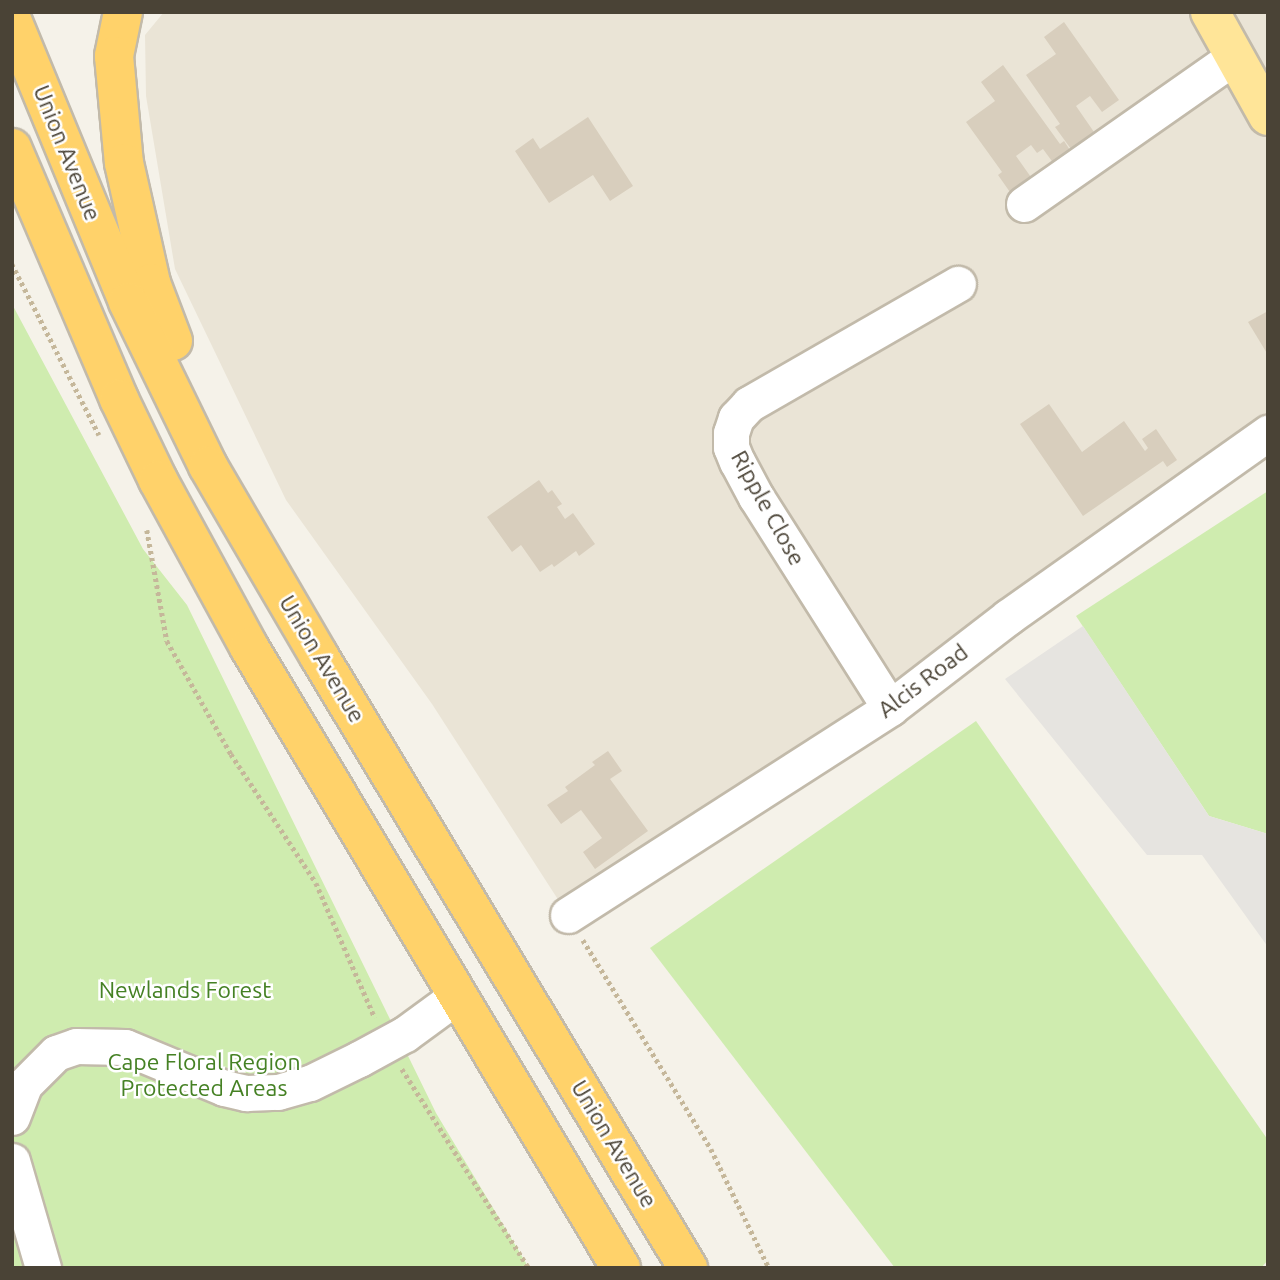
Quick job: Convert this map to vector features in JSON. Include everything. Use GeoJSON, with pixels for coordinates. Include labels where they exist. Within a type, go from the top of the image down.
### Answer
{"type":"FeatureCollection","features":[{"type":"Feature","properties":{"kind":"highway"},"geometry":{"type":"LineString","coordinates":[[102,12],[114,56],[124,163],[150,283],[163,321],[319,656]]}},
{"type":"Feature","properties":{"kind":"highway"},"geometry":{"type":"LineString","coordinates":[[114,56],[123,12]]}},
{"type":"Feature","properties":{"kind":"highway","name":"Union Avenue"},"geometry":{"type":"LineString","coordinates":[[17,32],[134,314],[208,466],[319,656],[688,1268]]}},
{"type":"Feature","properties":{"kind":"highway"},"geometry":{"type":"LineString","coordinates":[[12,148],[89,331],[158,480],[248,647],[621,1268]]}},
{"type":"Feature","properties":{"kind":"main road"},"geometry":{"type":"LineString","coordinates":[[1210,12],[1266,110]]}},
{"type":"Feature","properties":{"kind":"street"},"geometry":{"type":"LineString","coordinates":[[1024,204],[1234,57]]}},
{"type":"Feature","properties":{"kind":"street","name":"Ripple Close"},"geometry":{"type":"LineString","coordinates":[[890,708],[756,497],[731,447],[731,433],[736,418],[749,404],[958,284]]}},
{"type":"Feature","properties":{"kind":"street","name":"Alcis Road"},"geometry":{"type":"LineString","coordinates":[[568,915],[890,708],[1007,617],[1268,433]]}},
{"type":"Feature","properties":{"kind":"street"},"geometry":{"type":"LineString","coordinates":[[12,1117],[24,1085],[56,1053],[76,1046],[125,1047],[224,1088],[246,1093],[278,1092],[310,1083],[405,1034],[457,996]]}},
{"type":"Feature","properties":{"kind":"street"},"geometry":{"type":"LineString","coordinates":[[12,1161],[43,1268]]}},
{"type":"Feature","properties":{"kind":"path"},"geometry":{"type":"LineString","coordinates":[[12,264],[105,448]]}},
{"type":"Feature","properties":{"kind":"path"},"geometry":{"type":"LineString","coordinates":[[142,522],[149,534],[167,640],[231,754],[316,883],[387,1043],[528,1268]]}},
{"type":"Feature","properties":{"kind":"path"},"geometry":{"type":"LineString","coordinates":[[568,915],[711,1149],[769,1268]]}},
{"type":"Feature","properties":{"kind":"shaded area"},"geometry":{"type":"Polygon","coordinates":[[[164,12],[1268,12],[1268,433],[568,915],[432,704],[286,500],[175,269],[146,96],[145,35],[164,12]]]}},
{"type":"Feature","properties":{"kind":"shaded area"},"geometry":{"type":"Polygon","coordinates":[[[1083,626],[1209,816],[1268,834],[1268,947],[1202,855],[1147,855],[1005,679],[1083,626]]]}},
{"type":"Feature","properties":{"kind":"green space","name":"Cape Floral Region Protected Areas"},"geometry":{"type":"Polygon","coordinates":[[[12,304],[143,549],[187,605],[436,1113],[529,1268],[12,1268],[12,304]]]}},
{"type":"Feature","properties":{"kind":"green space"},"geometry":{"type":"Polygon","coordinates":[[[1268,491],[1268,834],[1209,816],[1076,616],[1268,491]]]}},
{"type":"Feature","properties":{"kind":"green space"},"geometry":{"type":"Polygon","coordinates":[[[976,721],[1268,1140],[1268,1260],[1261,1268],[895,1268],[650,948],[976,721]]]}},
{"type":"Feature","properties":{"kind":"building"},"geometry":{"type":"Polygon","coordinates":[[[1064,22],[1119,100],[1102,112],[1090,96],[1076,106],[1094,132],[1071,149],[1055,127],[1060,124],[1026,75],[1056,54],[1044,37],[1064,22]]]}},
{"type":"Feature","properties":{"kind":"building"},"geometry":{"type":"Polygon","coordinates":[[[1003,65],[1060,144],[1064,141],[1074,156],[1057,168],[1043,149],[1037,153],[1031,145],[1016,156],[1033,180],[1012,195],[998,175],[1002,172],[966,122],[995,101],[981,82],[1003,65]]]}},
{"type":"Feature","properties":{"kind":"building"},"geometry":{"type":"Polygon","coordinates":[[[588,117],[633,186],[610,201],[593,175],[549,203],[515,151],[533,138],[540,149],[588,117]]]}},
{"type":"Feature","properties":{"kind":"building"},"geometry":{"type":"Polygon","coordinates":[[[1268,311],[1268,355],[1248,322],[1268,311]]]}},
{"type":"Feature","properties":{"kind":"building"},"geometry":{"type":"Polygon","coordinates":[[[1049,404],[1082,452],[1124,421],[1145,451],[1148,448],[1142,439],[1156,429],[1177,460],[1167,467],[1163,461],[1083,516],[1020,424],[1049,404]]]}},
{"type":"Feature","properties":{"kind":"building"},"geometry":{"type":"Polygon","coordinates":[[[539,480],[548,493],[552,490],[562,504],[557,507],[565,519],[573,513],[595,544],[579,556],[576,551],[554,567],[552,564],[540,572],[521,545],[512,552],[487,517],[539,480]]]}},
{"type":"Feature","properties":{"kind":"building"},"geometry":{"type":"Polygon","coordinates":[[[608,751],[622,771],[610,779],[648,831],[595,869],[583,852],[602,838],[581,810],[561,824],[547,805],[568,791],[565,787],[595,765],[592,762],[608,751]]]}},
{"type":"Feature","properties":{"kind":"park label","name":"Newlands Forest"},"geometry":{"type":"Point","coordinates":[185,990]}}]}
